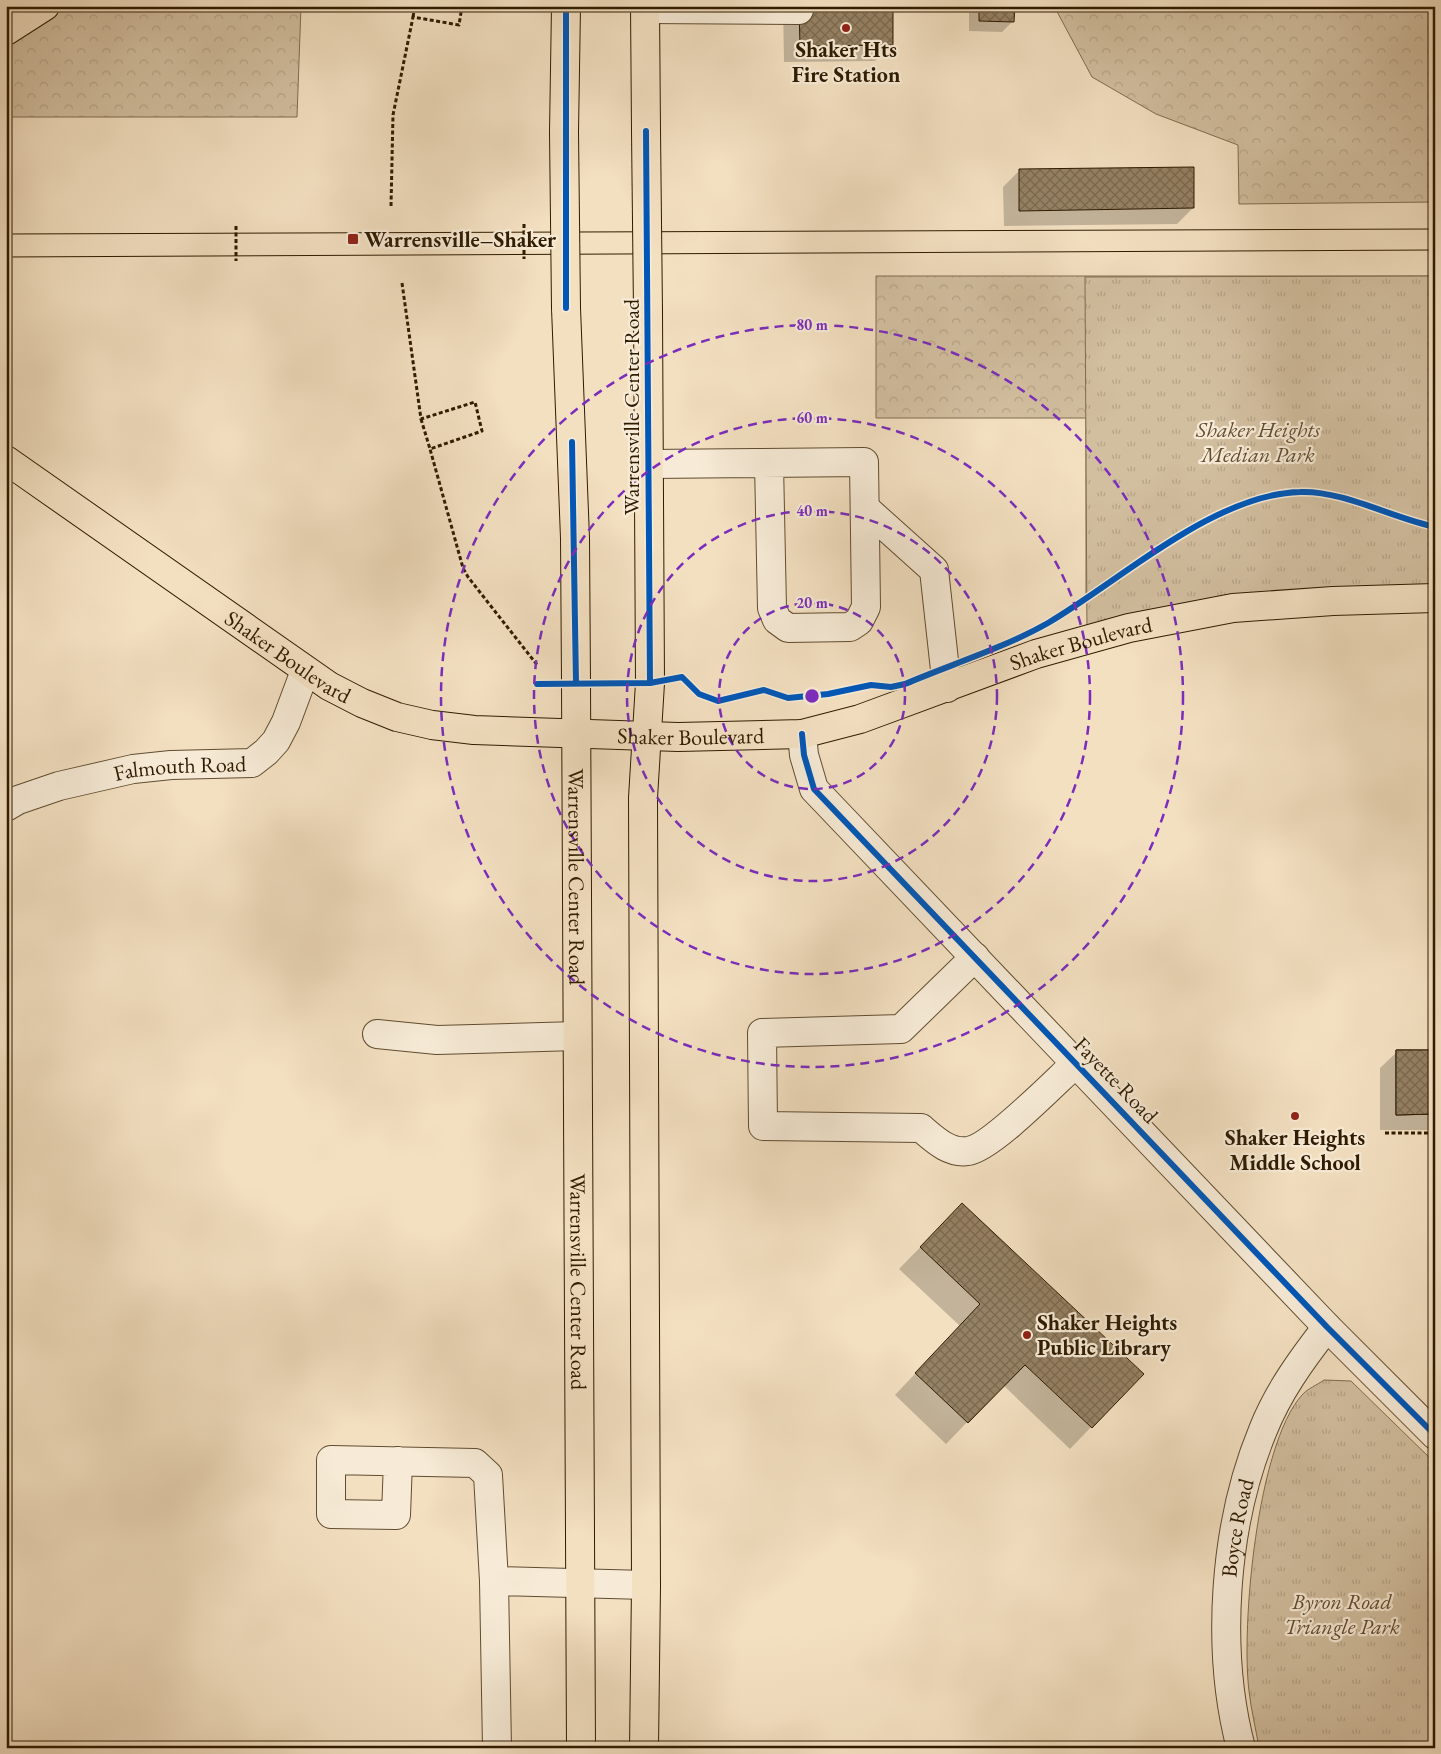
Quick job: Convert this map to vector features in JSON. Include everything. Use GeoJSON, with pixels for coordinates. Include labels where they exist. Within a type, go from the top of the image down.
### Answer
{"type":"FeatureCollection","features":[{"type":"Feature","properties":{"kind":"main road"},"geometry":{"type":"LineString","coordinates":[[6,31],[44,6]]}},
{"type":"Feature","properties":{"kind":"main road","name":"Warrensville Center Road"},"geometry":{"type":"LineString","coordinates":[[566,6],[564,132],[566,308],[575,538],[581,1748]]}},
{"type":"Feature","properties":{"kind":"main road","name":"Warrensville Center Road"},"geometry":{"type":"LineString","coordinates":[[644,1748],[646,1585],[643,798],[650,683],[645,8]]}},
{"type":"Feature","properties":{"kind":"main road","name":"Shaker Boulevard"},"geometry":{"type":"LineString","coordinates":[[6,460],[305,671],[362,704],[397,717],[432,725],[474,730],[646,736],[802,734],[828,729],[860,719],[1074,642],[1187,616],[1233,608],[1286,604],[1435,598]]}},
{"type":"Feature","properties":{"kind":"street"},"geometry":{"type":"LineString","coordinates":[[645,8],[799,10]]}},
{"type":"Feature","properties":{"kind":"street"},"geometry":{"type":"LineString","coordinates":[[649,464],[864,462],[866,607],[859,621],[850,627],[788,628],[777,620],[772,608],[769,463]]}},
{"type":"Feature","properties":{"kind":"street"},"geometry":{"type":"LineString","coordinates":[[865,508],[934,570],[947,688]]}},
{"type":"Feature","properties":{"kind":"street","name":"Falmouth Road"},"geometry":{"type":"LineString","coordinates":[[6,807],[18,800],[60,786],[133,769],[170,765],[252,763],[266,752],[286,722],[305,671]]}},
{"type":"Feature","properties":{"kind":"street","name":"Fayette Road"},"geometry":{"type":"LineString","coordinates":[[802,734],[804,755],[814,789],[1327,1327],[1435,1435]]}},
{"type":"Feature","properties":{"kind":"street"},"geometry":{"type":"LineString","coordinates":[[975,957],[901,1029],[762,1033],[763,1126],[921,1128],[942,1146],[967,1152],[986,1144],[1076,1063]]}},
{"type":"Feature","properties":{"kind":"street"},"geometry":{"type":"LineString","coordinates":[[377,1034],[437,1040],[577,1036]]}},
{"type":"Feature","properties":{"kind":"street","name":"Boyce Road"},"geometry":{"type":"LineString","coordinates":[[1241,1748],[1232,1692],[1227,1608],[1236,1519],[1247,1475],[1263,1430],[1282,1391],[1304,1356],[1327,1327]]}},
{"type":"Feature","properties":{"kind":"street"},"geometry":{"type":"LineString","coordinates":[[398,1461],[476,1463],[488,1475],[494,1581],[497,1748]]}},
{"type":"Feature","properties":{"kind":"street"},"geometry":{"type":"LineString","coordinates":[[494,1581],[646,1585]]}},
{"type":"Feature","properties":{"kind":"path"},"geometry":{"type":"LineString","coordinates":[[392,206],[393,115],[415,6]]}},
{"type":"Feature","properties":{"kind":"path"},"geometry":{"type":"LineString","coordinates":[[413,17],[459,25],[462,6]]}},
{"type":"Feature","properties":{"kind":"path"},"geometry":{"type":"LineString","coordinates":[[524,224],[524,259]]}},
{"type":"Feature","properties":{"kind":"path"},"geometry":{"type":"LineString","coordinates":[[236,226],[236,261]]}},
{"type":"Feature","properties":{"kind":"path"},"geometry":{"type":"LineString","coordinates":[[402,283],[421,419],[466,572],[538,666]]}},
{"type":"Feature","properties":{"kind":"path"},"geometry":{"type":"LineString","coordinates":[[421,419],[475,402],[482,431],[430,449]]}},
{"type":"Feature","properties":{"kind":"path"},"geometry":{"type":"LineString","coordinates":[[1385,1133],[1435,1133]]}},
{"type":"Feature","properties":{"kind":"green space"},"geometry":{"type":"Polygon","coordinates":[[[6,6],[301,6],[297,117],[6,117],[6,6]]]}},
{"type":"Feature","properties":{"kind":"green space"},"geometry":{"type":"Polygon","coordinates":[[[1054,6],[1435,6],[1435,202],[1239,204],[1238,145],[1156,114],[1092,77],[1054,6]]]}},
{"type":"Feature","properties":{"kind":"green space"},"geometry":{"type":"Polygon","coordinates":[[[876,276],[1435,276],[1086,600],[1086,418],[876,418],[876,276]]]}},
{"type":"Feature","properties":{"kind":"green space","name":"Shaker Heights Median Park"},"geometry":{"type":"Polygon","coordinates":[[[1435,276],[1435,598],[1087,639],[1085,277],[1435,276]]]}},
{"type":"Feature","properties":{"kind":"green space","name":"Byron Road Triangle Park"},"geometry":{"type":"Polygon","coordinates":[[[1324,1380],[1351,1381],[1435,1463],[1435,1748],[1259,1748],[1249,1691],[1247,1662],[1250,1582],[1263,1493],[1286,1419],[1302,1395],[1324,1380]]]}},
{"type":"Feature","properties":{"kind":"building","name":"Shaker Hts Fire Station"},"geometry":{"type":"Polygon","coordinates":[[[799,6],[893,6],[893,45],[800,46],[799,6]]]}},
{"type":"Feature","properties":{"kind":"building"},"geometry":{"type":"Polygon","coordinates":[[[979,6],[1015,6],[1014,22],[979,21],[979,6]]]}},
{"type":"Feature","properties":{"kind":"building"},"geometry":{"type":"Polygon","coordinates":[[[1194,167],[1194,208],[1019,211],[1019,169],[1194,167]]]}},
{"type":"Feature","properties":{"kind":"building","name":"Shaker Heights Middle School"},"geometry":{"type":"Polygon","coordinates":[[[1396,1050],[1435,1050],[1435,1114],[1396,1115],[1396,1050]]]}},
{"type":"Feature","properties":{"kind":"building","name":"Shaker Heights Middle School"},"geometry":{"type":"Polygon","coordinates":[[[1396,1050],[1435,1050],[1435,1114],[1396,1115],[1396,1050]]]}},
{"type":"Feature","properties":{"kind":"building","name":"Shaker Heights Public Library"},"geometry":{"type":"Polygon","coordinates":[[[962,1203],[1144,1374],[1092,1428],[1025,1365],[968,1423],[915,1373],[980,1304],[920,1247],[962,1203]]]}},
{"type":"Feature","properties":{"kind":"tram line"},"geometry":{"type":"LineString","coordinates":[[6,234],[1435,229]]}},
{"type":"Feature","properties":{"kind":"tram line"},"geometry":{"type":"LineString","coordinates":[[6,257],[1435,250]]}},
{"type":"Feature","properties":{"kind":"cycle path"},"geometry":{"type":"LineString","coordinates":[[566,6],[566,308]]}},
{"type":"Feature","properties":{"kind":"cycle path"},"geometry":{"type":"LineString","coordinates":[[646,131],[650,683]]}},
{"type":"Feature","properties":{"kind":"cycle path"},"geometry":{"type":"LineString","coordinates":[[572,442],[576,683]]}},
{"type":"Feature","properties":{"kind":"cycle path"},"geometry":{"type":"LineString","coordinates":[[537,684],[650,683],[682,677],[699,694],[718,701],[764,690],[788,698],[828,694],[871,685],[891,687],[905,684],[1031,632],[1048,623],[1169,542],[1201,523],[1234,507],[1267,496],[1300,492],[1332,495],[1435,527]]}},
{"type":"Feature","properties":{"kind":"cycle path"},"geometry":{"type":"LineString","coordinates":[[802,734],[804,755],[814,789],[1327,1327],[1435,1435]]}},
{"type":"Feature","properties":{"kind":"place","name":"Shaker Hts Fire Station"},"geometry":{"type":"Point","coordinates":[846,28]}},
{"type":"Feature","properties":{"kind":"place","name":"Warrensville–Shaker"},"geometry":{"type":"Point","coordinates":[353,239]}},
{"type":"Feature","properties":{"kind":"place","name":"Shaker Heights Middle School"},"geometry":{"type":"Point","coordinates":[1295,1116]}},
{"type":"Feature","properties":{"kind":"place","name":"Shaker Heights Public Library"},"geometry":{"type":"Point","coordinates":[1027,1335]}}]}
